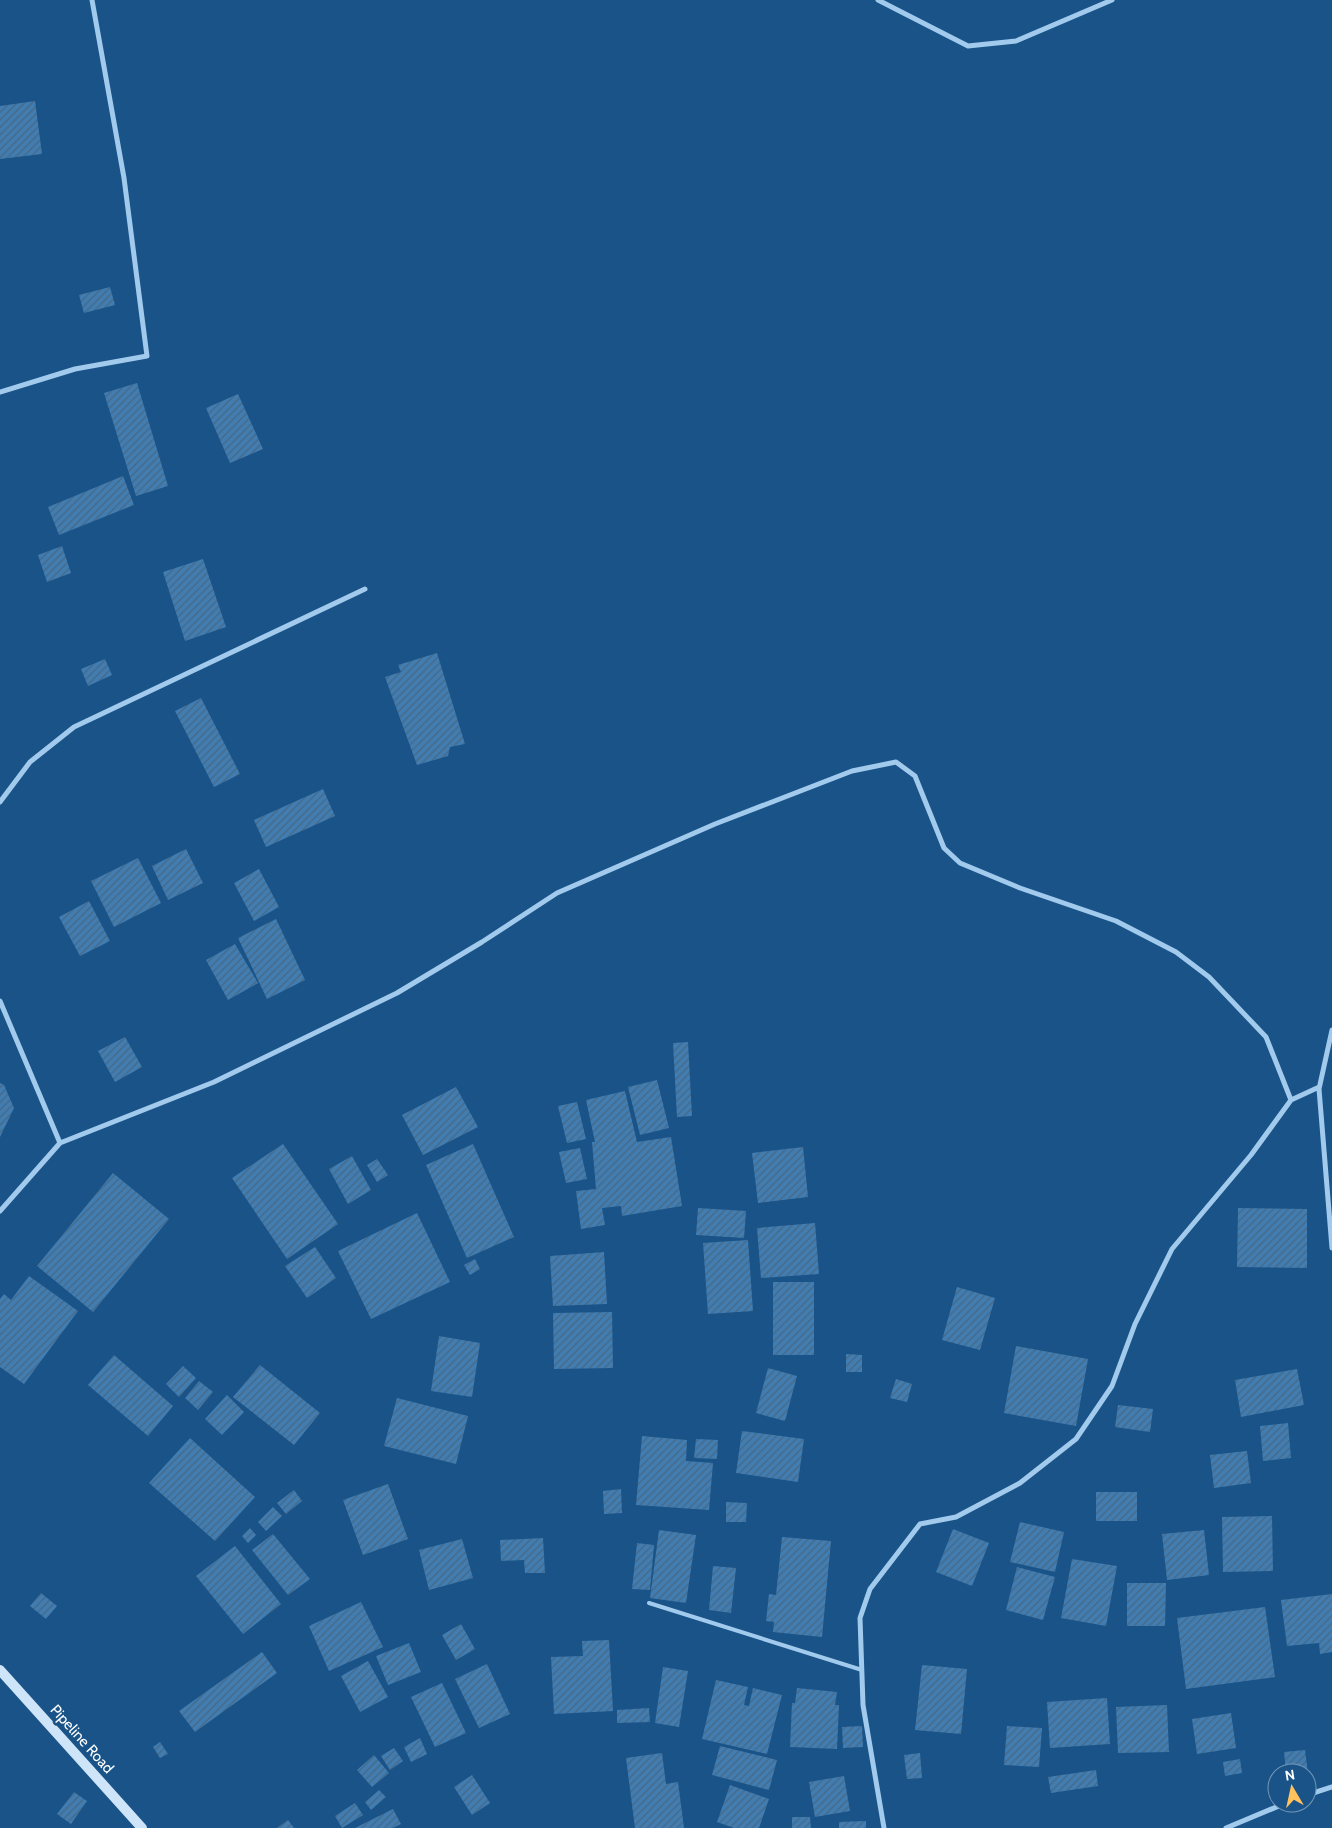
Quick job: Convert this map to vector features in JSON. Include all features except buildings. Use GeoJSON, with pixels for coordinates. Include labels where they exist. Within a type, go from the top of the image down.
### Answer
{"type":"FeatureCollection","features":[{"type":"Feature","properties":{"kind":"street"},"geometry":{"type":"LineString","coordinates":[[0,392],[76,368],[148,356],[124,178],[92,0]]}},
{"type":"Feature","properties":{"kind":"street"},"geometry":{"type":"LineString","coordinates":[[878,0],[968,46],[1016,41],[1112,0]]}},
{"type":"Feature","properties":{"kind":"street"},"geometry":{"type":"LineString","coordinates":[[0,802],[30,762],[74,727],[365,589]]}},
{"type":"Feature","properties":{"kind":"street"},"geometry":{"type":"LineString","coordinates":[[0,1211],[60,1142],[214,1082],[398,992],[482,942],[557,893],[715,824],[852,771],[896,762],[915,776],[944,848],[960,863],[1020,888],[1116,921],[1176,952],[1209,977],[1266,1037],[1290,1100]]}},
{"type":"Feature","properties":{"kind":"street"},"geometry":{"type":"LineString","coordinates":[[0,1001],[60,1142]]}},
{"type":"Feature","properties":{"kind":"street"},"geometry":{"type":"LineString","coordinates":[[1332,1030],[1319,1089],[1332,1248]]}},
{"type":"Feature","properties":{"kind":"street"},"geometry":{"type":"LineString","coordinates":[[884,1828],[863,1705],[860,1618],[870,1589],[920,1524],[956,1517],[1020,1482],[1076,1438],[1112,1386],[1136,1324],[1172,1249],[1251,1155],[1290,1100],[1317,1088],[1319,1089]]}},
{"type":"Feature","properties":{"kind":"street","name":"Pipeline Road"},"geometry":{"type":"LineString","coordinates":[[0,1670],[142,1828]]}},
{"type":"Feature","properties":{"kind":"street"},"geometry":{"type":"LineString","coordinates":[[1317,1792],[1332,1787]]}},
{"type":"Feature","properties":{"kind":"street"},"geometry":{"type":"LineString","coordinates":[[1226,1828],[1267,1811]]}},
{"type":"Feature","properties":{"kind":"lane"},"geometry":{"type":"LineString","coordinates":[[648,1603],[862,1670]]}}]}
